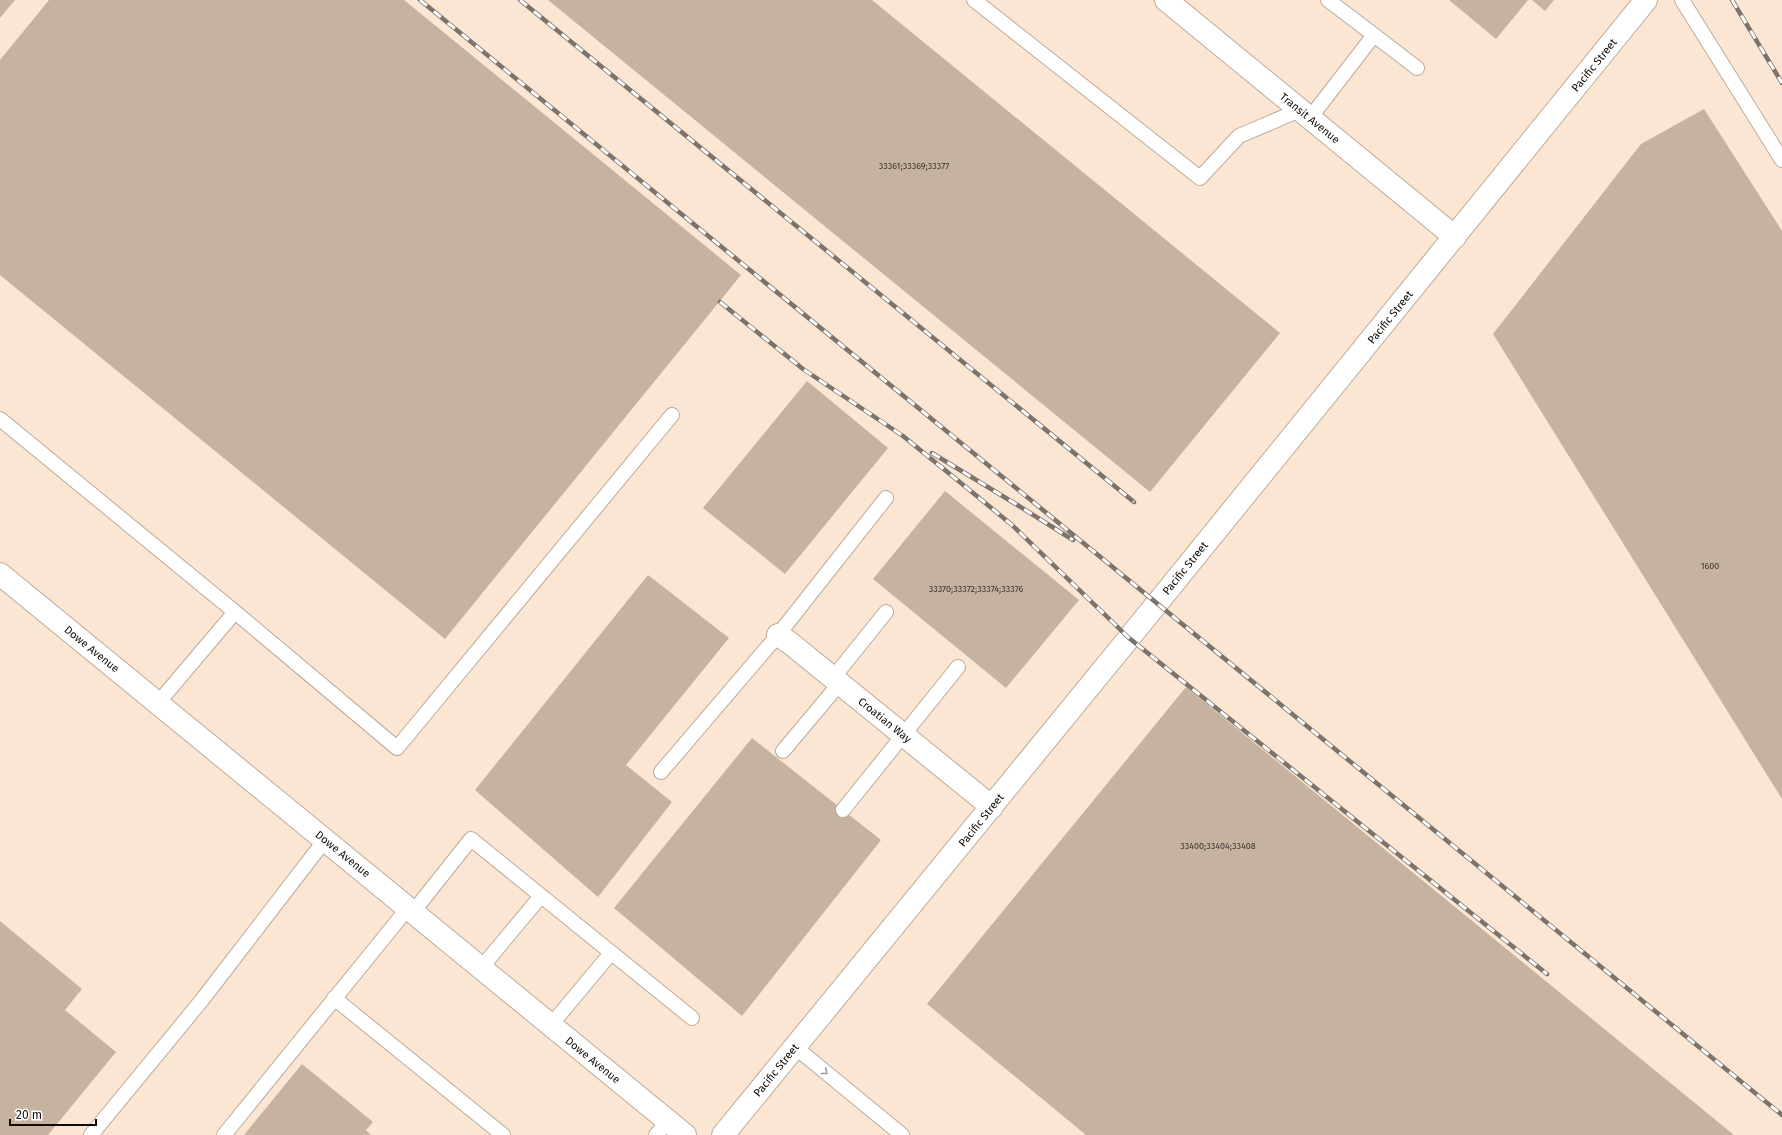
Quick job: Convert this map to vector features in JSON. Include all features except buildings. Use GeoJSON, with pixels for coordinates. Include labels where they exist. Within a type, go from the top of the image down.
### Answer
{"type":"FeatureCollection","features":[{"type":"Feature","properties":{"kind":"street","name":"Transit Avenue"},"geometry":{"type":"LineString","coordinates":[[1166,0],[1455,237]]}},
{"type":"Feature","properties":{"kind":"street","name":"Pacific Street"},"geometry":{"type":"LineString","coordinates":[[723,1135],[1455,237],[1646,0]]}},
{"type":"Feature","properties":{"kind":"street","name":"Dowe Avenue"},"geometry":{"type":"LineString","coordinates":[[0,574],[551,1025],[662,1128],[685,1135]]}},
{"type":"Feature","properties":{"kind":"street","name":"Croatian Way"},"geometry":{"type":"LineString","coordinates":[[778,635],[992,806]]}},
{"type":"Feature","properties":{"kind":"lane"},"geometry":{"type":"LineString","coordinates":[[974,0],[1200,178],[1239,136],[1305,114],[1374,35]]}},
{"type":"Feature","properties":{"kind":"lane"},"geometry":{"type":"LineString","coordinates":[[1328,0],[1416,68]]}},
{"type":"Feature","properties":{"kind":"lane"},"geometry":{"type":"LineString","coordinates":[[1682,0],[1782,160]]}},
{"type":"Feature","properties":{"kind":"lane"},"geometry":{"type":"LineString","coordinates":[[0,419],[236,612],[397,748],[672,415]]}},
{"type":"Feature","properties":{"kind":"lane"},"geometry":{"type":"LineString","coordinates":[[661,772],[778,635],[886,498]]}},
{"type":"Feature","properties":{"kind":"lane"},"geometry":{"type":"LineString","coordinates":[[158,702],[236,612]]}},
{"type":"Feature","properties":{"kind":"lane"},"geometry":{"type":"LineString","coordinates":[[783,751],[886,612]]}},
{"type":"Feature","properties":{"kind":"lane"},"geometry":{"type":"LineString","coordinates":[[843,810],[958,667]]}},
{"type":"Feature","properties":{"kind":"lane"},"geometry":{"type":"LineString","coordinates":[[224,1135],[334,998],[471,839],[692,1018]]}},
{"type":"Feature","properties":{"kind":"lane"},"geometry":{"type":"LineString","coordinates":[[91,1135],[202,1000],[325,840]]}},
{"type":"Feature","properties":{"kind":"lane"},"geometry":{"type":"LineString","coordinates":[[482,968],[541,896]]}},
{"type":"Feature","properties":{"kind":"lane"},"geometry":{"type":"LineString","coordinates":[[551,1025],[612,953]]}},
{"type":"Feature","properties":{"kind":"lane"},"geometry":{"type":"LineString","coordinates":[[334,998],[503,1135]]}},
{"type":"Feature","properties":{"kind":"lane"},"geometry":{"type":"LineString","coordinates":[[794,1047],[902,1135]]}},
{"type":"Feature","properties":{"kind":"shaded area"},"geometry":{"type":"Polygon","coordinates":[[[0,0],[1782,0],[1782,1135],[0,1135],[0,0]]]}},
{"type":"Feature","properties":{"kind":"railway"},"geometry":{"type":"LineString","coordinates":[[420,0],[1782,1115]]}},
{"type":"Feature","properties":{"kind":"railway"},"geometry":{"type":"LineString","coordinates":[[520,0],[1134,502]]}},
{"type":"Feature","properties":{"kind":"railway"},"geometry":{"type":"LineString","coordinates":[[1732,0],[1782,83]]}},
{"type":"Feature","properties":{"kind":"railway"},"geometry":{"type":"LineString","coordinates":[[720,302],[803,369],[903,436],[972,492],[1012,525],[1129,638],[1547,974]]}},
{"type":"Feature","properties":{"kind":"railway"},"geometry":{"type":"LineString","coordinates":[[932,453],[1073,540]]}}]}
